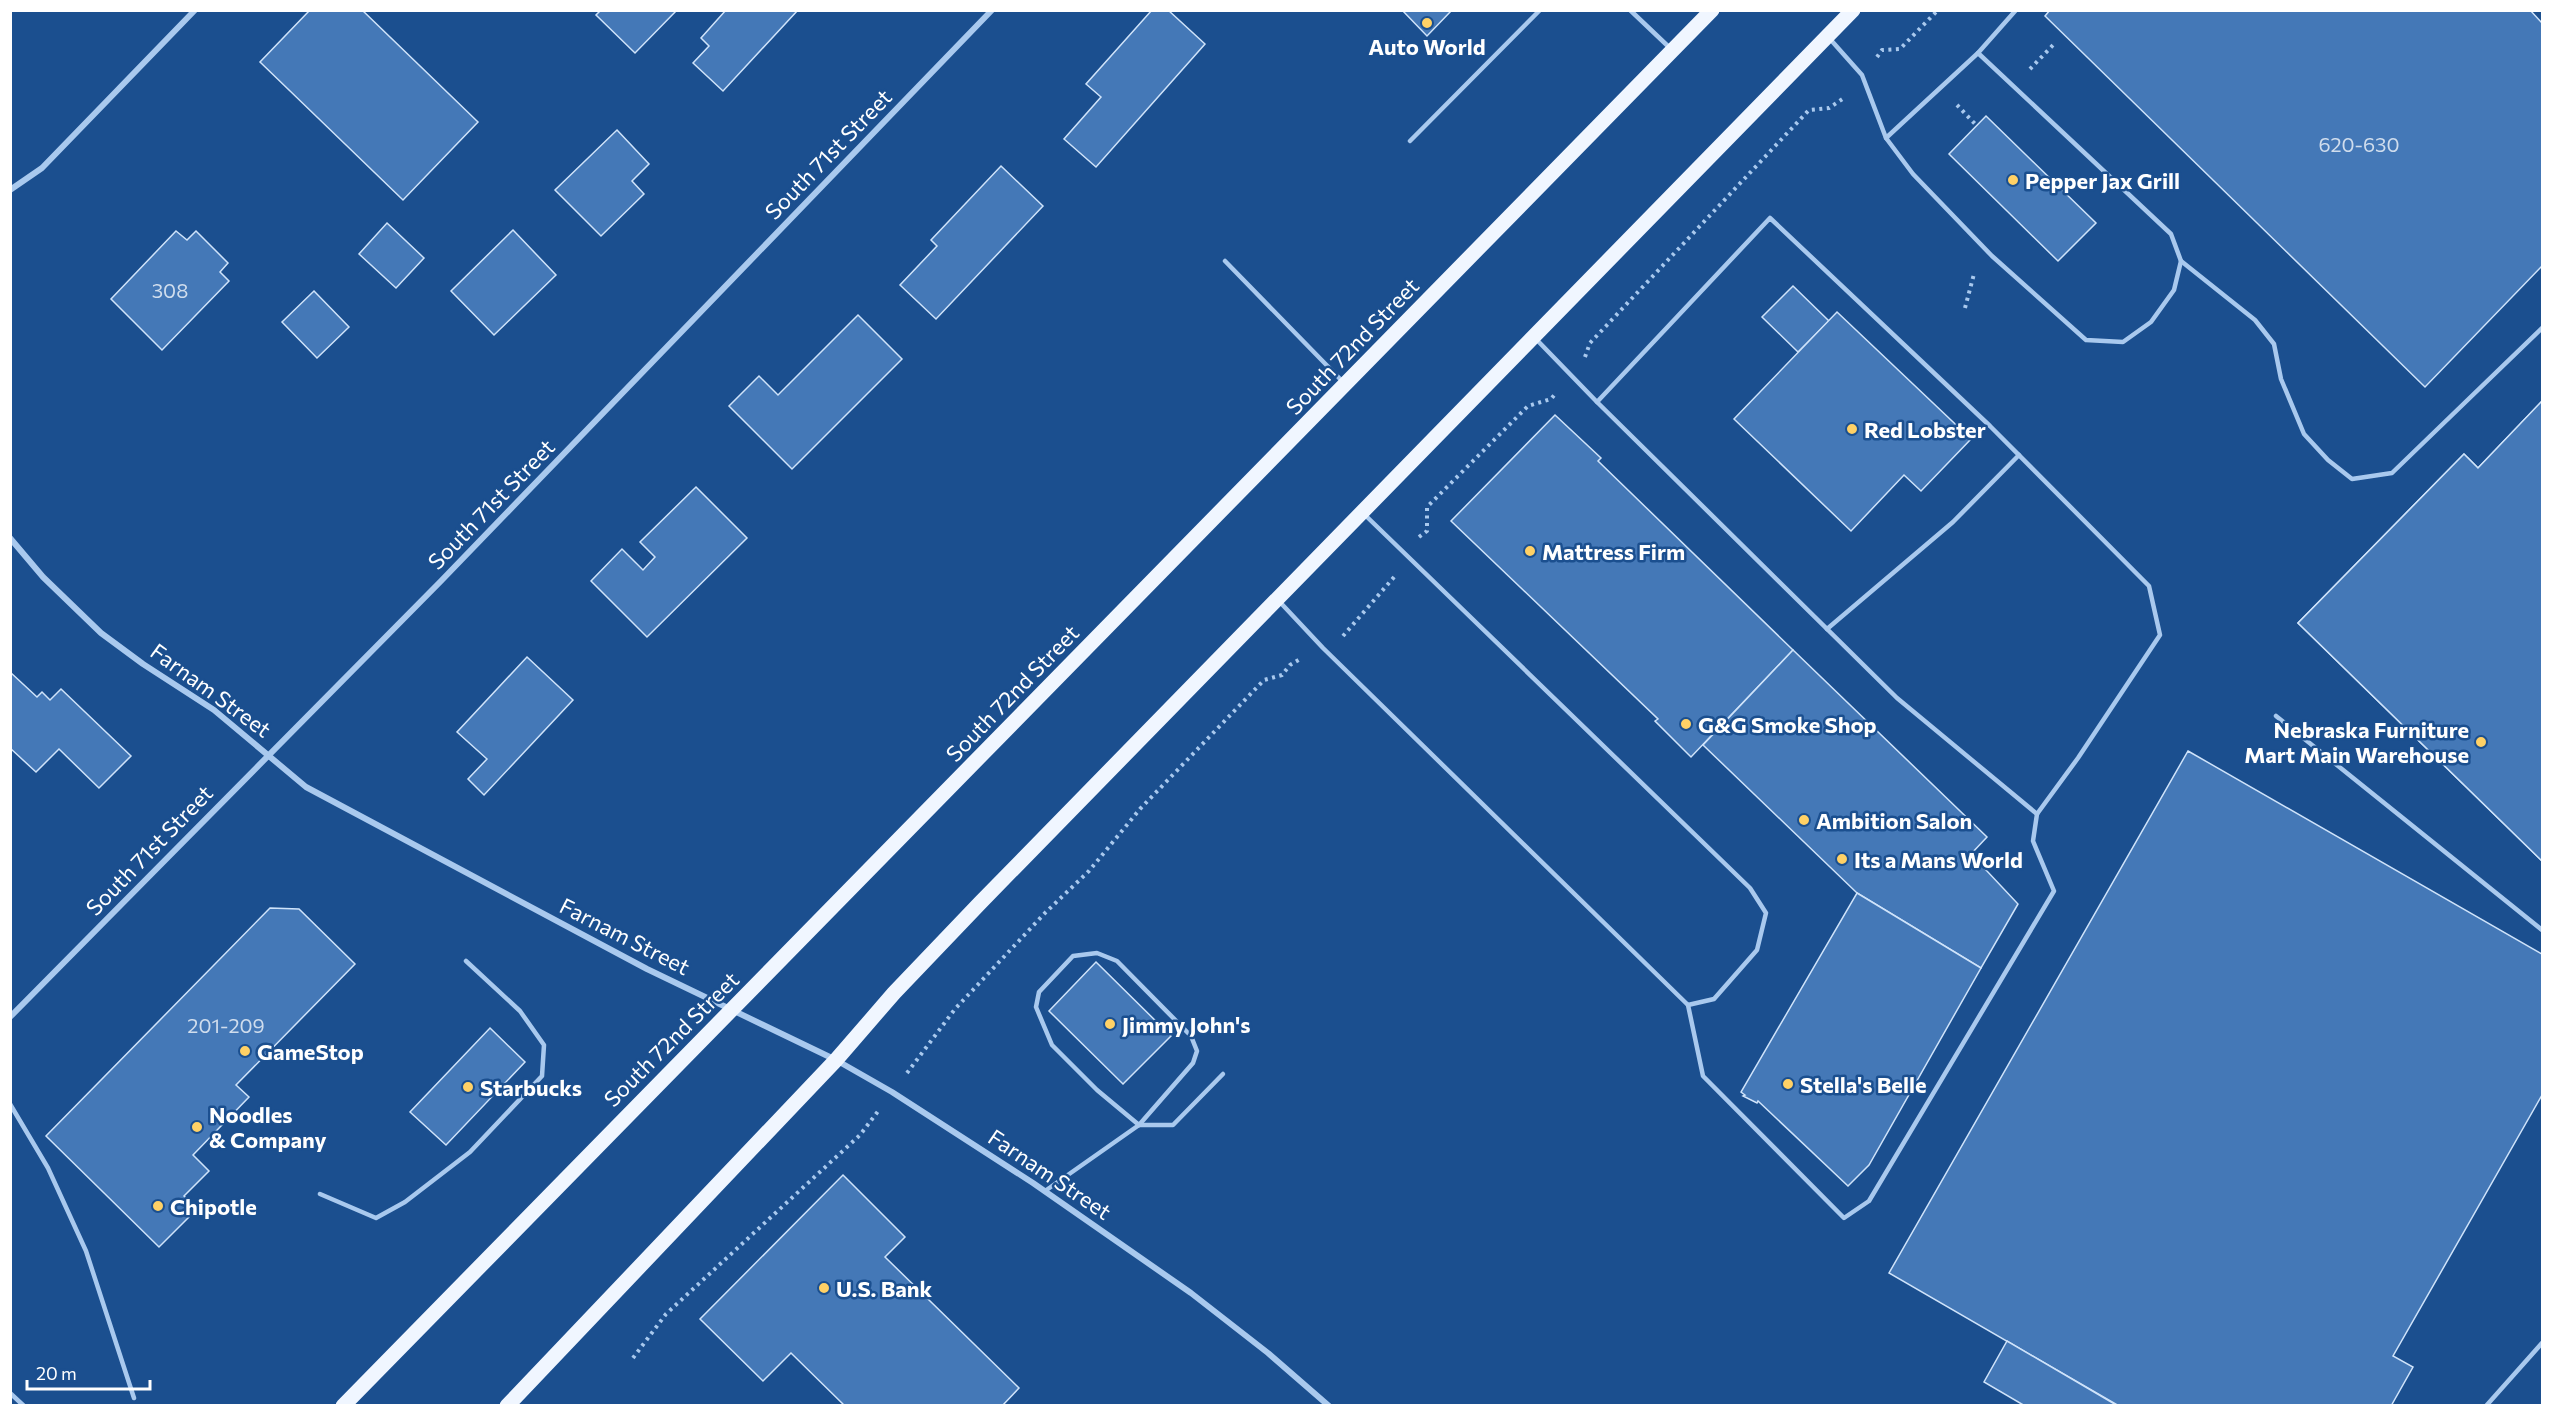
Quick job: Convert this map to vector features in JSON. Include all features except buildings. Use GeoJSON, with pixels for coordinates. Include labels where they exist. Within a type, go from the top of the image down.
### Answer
{"type":"FeatureCollection","features":[{"type":"Feature","properties":{"kind":"main road","name":"South 72nd Street"},"geometry":{"type":"LineString","coordinates":[[343,1406],[1713,10]]}},
{"type":"Feature","properties":{"kind":"main road"},"geometry":{"type":"LineString","coordinates":[[507,1406],[836,1060],[894,993],[1853,10]]}},
{"type":"Feature","properties":{"kind":"street"},"geometry":{"type":"LineString","coordinates":[[10,190],[42,168],[195,10]]}},
{"type":"Feature","properties":{"kind":"street","name":"South 71st Street"},"geometry":{"type":"LineString","coordinates":[[10,1017],[441,581],[992,10]]}},
{"type":"Feature","properties":{"kind":"street","name":"Farnam Street"},"geometry":{"type":"LineString","coordinates":[[10,538],[42,577],[101,633],[143,664],[214,710],[306,787],[731,1011],[836,1060],[892,1092],[1045,1191],[1191,1293],[1275,1358],[1329,1406]]}},
{"type":"Feature","properties":{"kind":"lane"},"geometry":{"type":"LineString","coordinates":[[1410,141],[1540,10]]}},
{"type":"Feature","properties":{"kind":"lane"},"geometry":{"type":"LineString","coordinates":[[1630,10],[1673,51]]}},
{"type":"Feature","properties":{"kind":"lane"},"geometry":{"type":"LineString","coordinates":[[1886,138],[1978,53],[2016,10]]}},
{"type":"Feature","properties":{"kind":"lane"},"geometry":{"type":"LineString","coordinates":[[1828,37],[1862,75],[1886,138],[1913,174],[1984,249],[2086,340],[2123,342],[2151,321],[2174,291],[2181,261]]}},
{"type":"Feature","properties":{"kind":"lane"},"geometry":{"type":"LineString","coordinates":[[1978,53],[2171,234],[2181,261],[2255,321],[2274,344],[2282,380],[2304,435],[2328,460],[2352,479],[2392,473],[2542,328]]}},
{"type":"Feature","properties":{"kind":"lane"},"geometry":{"type":"LineString","coordinates":[[1278,600],[1323,648],[1688,1005],[1703,1076],[1844,1218],[1869,1201],[2054,891],[2033,841],[2037,814],[2078,758],[2160,635],[2149,586],[2019,455],[1770,218],[1597,402]]}},
{"type":"Feature","properties":{"kind":"lane"},"geometry":{"type":"LineString","coordinates":[[1225,261],[1346,384]]}},
{"type":"Feature","properties":{"kind":"lane"},"geometry":{"type":"LineString","coordinates":[[1535,338],[1897,698],[2037,814]]}},
{"type":"Feature","properties":{"kind":"lane"},"geometry":{"type":"LineString","coordinates":[[1827,629],[1953,522],[2019,455]]}},
{"type":"Feature","properties":{"kind":"lane"},"geometry":{"type":"LineString","coordinates":[[1363,513],[1749,888],[1766,913],[1757,950],[1714,999],[1688,1005]]}},
{"type":"Feature","properties":{"kind":"lane"},"geometry":{"type":"LineString","coordinates":[[2276,716],[2542,930]]}},
{"type":"Feature","properties":{"kind":"lane"},"geometry":{"type":"LineString","coordinates":[[1045,1191],[1139,1125],[1193,1063],[1197,1051],[1191,1036],[1117,961],[1097,953],[1073,956],[1039,992],[1036,1007],[1052,1045],[1096,1090],[1139,1125],[1173,1125],[1224,1074]]}},
{"type":"Feature","properties":{"kind":"lane"},"geometry":{"type":"LineString","coordinates":[[320,1194],[376,1218],[405,1202],[470,1152],[542,1076],[544,1045],[520,1011],[465,960]]}},
{"type":"Feature","properties":{"kind":"lane"},"geometry":{"type":"LineString","coordinates":[[10,1104],[48,1168],[86,1251],[134,1398]]}},
{"type":"Feature","properties":{"kind":"lane"},"geometry":{"type":"LineString","coordinates":[[2486,1406],[2542,1343]]}},
{"type":"Feature","properties":{"kind":"lane"},"geometry":{"type":"LineString","coordinates":[[10,1393],[24,1406]]}},
{"type":"Feature","properties":{"kind":"path"},"geometry":{"type":"LineString","coordinates":[[633,1358],[666,1314],[860,1135],[955,1009],[1045,913],[1089,871],[1140,809],[1264,680],[1282,675],[1290,665],[1341,639],[1389,585],[1417,539],[1427,531],[1427,507],[1528,406],[1551,399],[1583,362],[1590,344],[1809,110],[1829,108],[1841,102],[1882,50],[1900,49],[1938,10]]}},
{"type":"Feature","properties":{"kind":"path"},"geometry":{"type":"LineString","coordinates":[[2033,66],[2056,42]]}},
{"type":"Feature","properties":{"kind":"path"},"geometry":{"type":"LineString","coordinates":[[1958,106],[1977,126]]}},
{"type":"Feature","properties":{"kind":"path"},"geometry":{"type":"LineString","coordinates":[[1965,308],[1974,274]]}},
{"type":"Feature","properties":{"kind":"place","name":"Auto World"},"geometry":{"type":"Point","coordinates":[1427,23]}},
{"type":"Feature","properties":{"kind":"place","name":"Pepper Jax Grill"},"geometry":{"type":"Point","coordinates":[2013,180]}},
{"type":"Feature","properties":{"kind":"place","name":"Red Lobster"},"geometry":{"type":"Point","coordinates":[1852,429]}},
{"type":"Feature","properties":{"kind":"place","name":"Mattress Firm"},"geometry":{"type":"Point","coordinates":[1530,551]}},
{"type":"Feature","properties":{"kind":"place","name":"G&G Smoke Shop"},"geometry":{"type":"Point","coordinates":[1686,724]}},
{"type":"Feature","properties":{"kind":"place","name":"Nebraska Furniture Mart Main Warehouse"},"geometry":{"type":"Point","coordinates":[2481,742]}},
{"type":"Feature","properties":{"kind":"place","name":"Ambition Salon"},"geometry":{"type":"Point","coordinates":[1804,820]}},
{"type":"Feature","properties":{"kind":"place","name":"Its a Mans World"},"geometry":{"type":"Point","coordinates":[1842,859]}},
{"type":"Feature","properties":{"kind":"place","name":"Jimmy John's"},"geometry":{"type":"Point","coordinates":[1110,1024]}},
{"type":"Feature","properties":{"kind":"place","name":"GameStop"},"geometry":{"type":"Point","coordinates":[245,1051]}},
{"type":"Feature","properties":{"kind":"place","name":"Stella's Belle"},"geometry":{"type":"Point","coordinates":[1788,1084]}},
{"type":"Feature","properties":{"kind":"place","name":"Starbucks"},"geometry":{"type":"Point","coordinates":[468,1087]}},
{"type":"Feature","properties":{"kind":"place","name":"Noodles & Company"},"geometry":{"type":"Point","coordinates":[197,1127]}},
{"type":"Feature","properties":{"kind":"place","name":"Chipotle"},"geometry":{"type":"Point","coordinates":[158,1206]}},
{"type":"Feature","properties":{"kind":"place","name":"U.S. Bank"},"geometry":{"type":"Point","coordinates":[824,1288]}}]}
